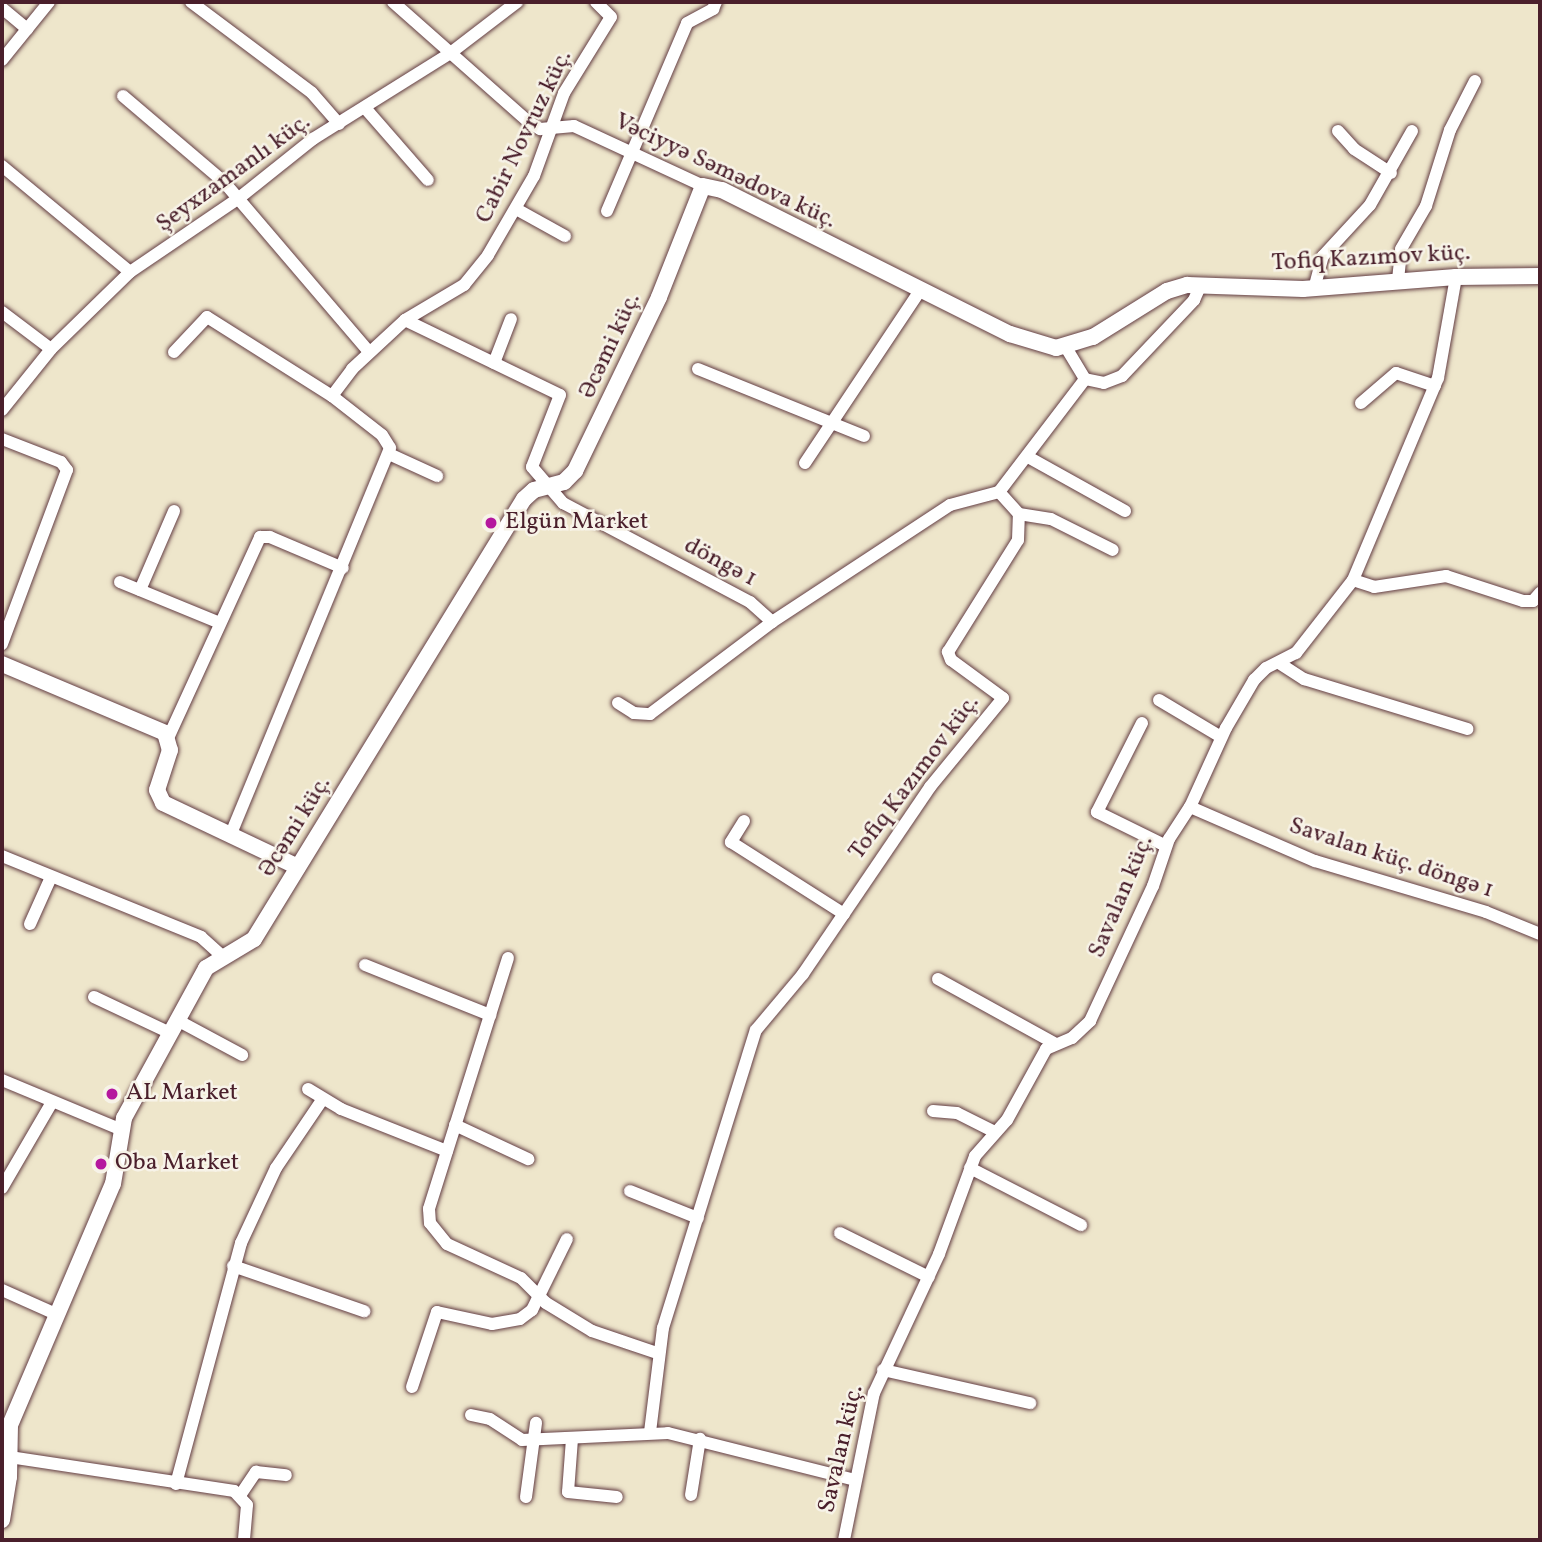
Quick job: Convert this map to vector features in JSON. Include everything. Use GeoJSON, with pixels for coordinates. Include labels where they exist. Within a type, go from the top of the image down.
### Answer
{"type":"FeatureCollection","features":[{"type":"Feature","properties":{"kind":"street"},"geometry":{"type":"LineString","coordinates":[[2,60],[49,2]]}},
{"type":"Feature","properties":{"kind":"street"},"geometry":{"type":"LineString","coordinates":[[191,2],[312,93],[339,124]]}},
{"type":"Feature","properties":{"kind":"street","name":"Vəciyyə Səmədova küç."},"geometry":{"type":"LineString","coordinates":[[393,2],[530,123],[551,128],[574,126],[703,186],[722,190],[1035,345],[1066,347]]}},
{"type":"Feature","properties":{"kind":"street","name":"Şeyxzamanlı küç."},"geometry":{"type":"LineString","coordinates":[[2,410],[51,349],[130,272],[239,198],[339,124],[449,54],[517,2]]}},
{"type":"Feature","properties":{"kind":"street","name":"Cabir Novruz küç."},"geometry":{"type":"LineString","coordinates":[[332,396],[369,352],[405,320],[476,273],[516,209],[548,145],[551,128],[564,93],[611,17],[596,2]]}},
{"type":"Feature","properties":{"kind":"street"},"geometry":{"type":"LineString","coordinates":[[607,211],[687,23],[713,9],[716,2]]}},
{"type":"Feature","properties":{"kind":"street"},"geometry":{"type":"LineString","coordinates":[[2,8],[27,29]]}},
{"type":"Feature","properties":{"kind":"street"},"geometry":{"type":"LineString","coordinates":[[1398,280],[1401,249],[1426,206],[1450,130],[1475,81]]}},
{"type":"Feature","properties":{"kind":"street"},"geometry":{"type":"LineString","coordinates":[[122,96],[239,198],[369,352]]}},
{"type":"Feature","properties":{"kind":"street"},"geometry":{"type":"LineString","coordinates":[[366,109],[428,180]]}},
{"type":"Feature","properties":{"kind":"street"},"geometry":{"type":"LineString","coordinates":[[1338,131],[1354,149],[1391,173]]}},
{"type":"Feature","properties":{"kind":"street"},"geometry":{"type":"LineString","coordinates":[[1314,289],[1323,256],[1370,205],[1391,173],[1412,131]]}},
{"type":"Feature","properties":{"kind":"street"},"geometry":{"type":"LineString","coordinates":[[2,166],[130,272]]}},
{"type":"Feature","properties":{"kind":"street","name":"Əcəmi küç."},"geometry":{"type":"LineString","coordinates":[[2,1520],[6,1456],[13,1414],[120,1166],[120,1129],[174,1026],[206,968],[254,939],[510,520],[529,495],[570,478],[581,463],[659,297],[703,186]]}},
{"type":"Feature","properties":{"kind":"street"},"geometry":{"type":"LineString","coordinates":[[516,209],[565,236]]}},
{"type":"Feature","properties":{"kind":"street","name":"Tofiq Kazımov küç."},"geometry":{"type":"LineString","coordinates":[[1066,347],[1093,337],[1167,291],[1201,284],[1314,289],[1398,280],[1540,276]]}},
{"type":"Feature","properties":{"kind":"street","name":"Savalan küç."},"geometry":{"type":"LineString","coordinates":[[844,1540],[869,1413],[883,1370],[929,1277],[970,1168],[995,1132],[1007,1120],[1040,1057],[1054,1043],[1072,1038],[1090,1021],[1153,886],[1166,846],[1190,807],[1221,737],[1258,674],[1302,647],[1353,580],[1435,386],[1456,277]]}},
{"type":"Feature","properties":{"kind":"street"},"geometry":{"type":"LineString","coordinates":[[1066,347],[1085,379],[1104,383],[1122,376],[1194,300],[1201,284]]}},
{"type":"Feature","properties":{"kind":"street"},"geometry":{"type":"LineString","coordinates":[[805,463],[921,289]]}},
{"type":"Feature","properties":{"kind":"street"},"geometry":{"type":"LineString","coordinates":[[2,312],[51,349]]}},
{"type":"Feature","properties":{"kind":"street"},"geometry":{"type":"LineString","coordinates":[[174,352],[207,317],[332,396],[382,435],[389,454],[231,834]]}},
{"type":"Feature","properties":{"kind":"street"},"geometry":{"type":"LineString","coordinates":[[494,363],[510,319]]}},
{"type":"Feature","properties":{"kind":"street","name":"döngə 1"},"geometry":{"type":"LineString","coordinates":[[405,320],[560,395],[532,467],[547,486],[574,510],[750,602],[772,622]]}},
{"type":"Feature","properties":{"kind":"street"},"geometry":{"type":"LineString","coordinates":[[698,369],[864,436]]}},
{"type":"Feature","properties":{"kind":"street"},"geometry":{"type":"LineString","coordinates":[[1361,403],[1396,373],[1435,386]]}},
{"type":"Feature","properties":{"kind":"street"},"geometry":{"type":"LineString","coordinates":[[618,703],[634,713],[650,714],[772,622],[950,505],[999,492],[1085,379]]}},
{"type":"Feature","properties":{"kind":"street"},"geometry":{"type":"LineString","coordinates":[[2,439],[61,462],[66,470],[2,644]]}},
{"type":"Feature","properties":{"kind":"street"},"geometry":{"type":"LineString","coordinates":[[389,454],[437,476]]}},
{"type":"Feature","properties":{"kind":"street"},"geometry":{"type":"LineString","coordinates":[[1028,457],[1125,511]]}},
{"type":"Feature","properties":{"kind":"street"},"geometry":{"type":"LineString","coordinates":[[999,492],[1019,514],[1051,519],[1113,550]]}},
{"type":"Feature","properties":{"kind":"street"},"geometry":{"type":"LineString","coordinates":[[140,590],[174,511]]}},
{"type":"Feature","properties":{"kind":"street","name":"Tofiq Kazımov küç."},"geometry":{"type":"LineString","coordinates":[[650,1432],[657,1353],[756,1030],[844,914],[924,795],[1003,698],[951,660],[948,652],[1018,540],[1019,514]]}},
{"type":"Feature","properties":{"kind":"street"},"geometry":{"type":"LineString","coordinates":[[298,867],[231,834],[172,810],[158,797],[170,750],[169,736],[260,537],[270,537],[343,568]]}},
{"type":"Feature","properties":{"kind":"street"},"geometry":{"type":"LineString","coordinates":[[1353,580],[1374,587],[1446,576],[1523,601],[1533,600],[1540,593]]}},
{"type":"Feature","properties":{"kind":"street"},"geometry":{"type":"LineString","coordinates":[[120,582],[220,623]]}},
{"type":"Feature","properties":{"kind":"street"},"geometry":{"type":"LineString","coordinates":[[1279,663],[1304,679],[1468,729]]}},
{"type":"Feature","properties":{"kind":"street"},"geometry":{"type":"LineString","coordinates":[[2,664],[169,736]]}},
{"type":"Feature","properties":{"kind":"street"},"geometry":{"type":"LineString","coordinates":[[1159,700],[1221,737]]}},
{"type":"Feature","properties":{"kind":"street"},"geometry":{"type":"LineString","coordinates":[[1142,723],[1097,812],[1166,846]]}},
{"type":"Feature","properties":{"kind":"street","name":"Savalan küç. döngə 1"},"geometry":{"type":"LineString","coordinates":[[1190,807],[1315,861],[1486,912],[1540,934]]}},
{"type":"Feature","properties":{"kind":"street"},"geometry":{"type":"LineString","coordinates":[[744,821],[731,842],[844,914]]}},
{"type":"Feature","properties":{"kind":"street"},"geometry":{"type":"LineString","coordinates":[[2,856],[201,937],[222,956]]}},
{"type":"Feature","properties":{"kind":"street"},"geometry":{"type":"LineString","coordinates":[[30,923],[51,877]]}},
{"type":"Feature","properties":{"kind":"street"},"geometry":{"type":"LineString","coordinates":[[508,958],[429,1209],[436,1233],[447,1244],[521,1278],[538,1297],[604,1337],[657,1353]]}},
{"type":"Feature","properties":{"kind":"street"},"geometry":{"type":"LineString","coordinates":[[365,965],[490,1015]]}},
{"type":"Feature","properties":{"kind":"street"},"geometry":{"type":"LineString","coordinates":[[938,979],[1054,1043]]}},
{"type":"Feature","properties":{"kind":"street"},"geometry":{"type":"LineString","coordinates":[[94,997],[174,1026],[242,1055]]}},
{"type":"Feature","properties":{"kind":"street"},"geometry":{"type":"LineString","coordinates":[[2,1080],[120,1129]]}},
{"type":"Feature","properties":{"kind":"street"},"geometry":{"type":"LineString","coordinates":[[308,1089],[322,1100],[447,1151]]}},
{"type":"Feature","properties":{"kind":"street"},"geometry":{"type":"LineString","coordinates":[[176,1484],[233,1266],[276,1168],[322,1100]]}},
{"type":"Feature","properties":{"kind":"street"},"geometry":{"type":"LineString","coordinates":[[2,1188],[52,1102]]}},
{"type":"Feature","properties":{"kind":"street"},"geometry":{"type":"LineString","coordinates":[[933,1111],[957,1113],[995,1132]]}},
{"type":"Feature","properties":{"kind":"street"},"geometry":{"type":"LineString","coordinates":[[455,1125],[528,1159]]}},
{"type":"Feature","properties":{"kind":"street"},"geometry":{"type":"LineString","coordinates":[[970,1168],[1081,1224]]}},
{"type":"Feature","properties":{"kind":"street"},"geometry":{"type":"LineString","coordinates":[[630,1191],[698,1218]]}},
{"type":"Feature","properties":{"kind":"street"},"geometry":{"type":"LineString","coordinates":[[840,1233],[929,1277]]}},
{"type":"Feature","properties":{"kind":"street"},"geometry":{"type":"LineString","coordinates":[[412,1387],[437,1312],[506,1323],[532,1310],[567,1239]]}},
{"type":"Feature","properties":{"kind":"street"},"geometry":{"type":"LineString","coordinates":[[233,1266],[364,1311]]}},
{"type":"Feature","properties":{"kind":"street"},"geometry":{"type":"LineString","coordinates":[[2,1290],[57,1314]]}},
{"type":"Feature","properties":{"kind":"street"},"geometry":{"type":"LineString","coordinates":[[883,1370],[1030,1403]]}},
{"type":"Feature","properties":{"kind":"street"},"geometry":{"type":"LineString","coordinates":[[471,1415],[490,1419],[512,1437],[535,1441],[650,1432],[700,1439],[855,1480]]}},
{"type":"Feature","properties":{"kind":"street"},"geometry":{"type":"LineString","coordinates":[[526,1497],[536,1423]]}},
{"type":"Feature","properties":{"kind":"street"},"geometry":{"type":"LineString","coordinates":[[572,1439],[568,1492],[617,1497]]}},
{"type":"Feature","properties":{"kind":"street"},"geometry":{"type":"LineString","coordinates":[[691,1495],[700,1439]]}},
{"type":"Feature","properties":{"kind":"street"},"geometry":{"type":"LineString","coordinates":[[6,1456],[240,1494],[247,1505],[244,1540]]}},
{"type":"Feature","properties":{"kind":"street"},"geometry":{"type":"LineString","coordinates":[[240,1494],[256,1472],[286,1475]]}},
{"type":"Feature","properties":{"kind":"place","name":"Elgün Market"},"geometry":{"type":"Point","coordinates":[491,523]}},
{"type":"Feature","properties":{"kind":"place","name":"AL Market"},"geometry":{"type":"Point","coordinates":[112,1094]}},
{"type":"Feature","properties":{"kind":"place","name":"Oba Market"},"geometry":{"type":"Point","coordinates":[101,1164]}}]}
